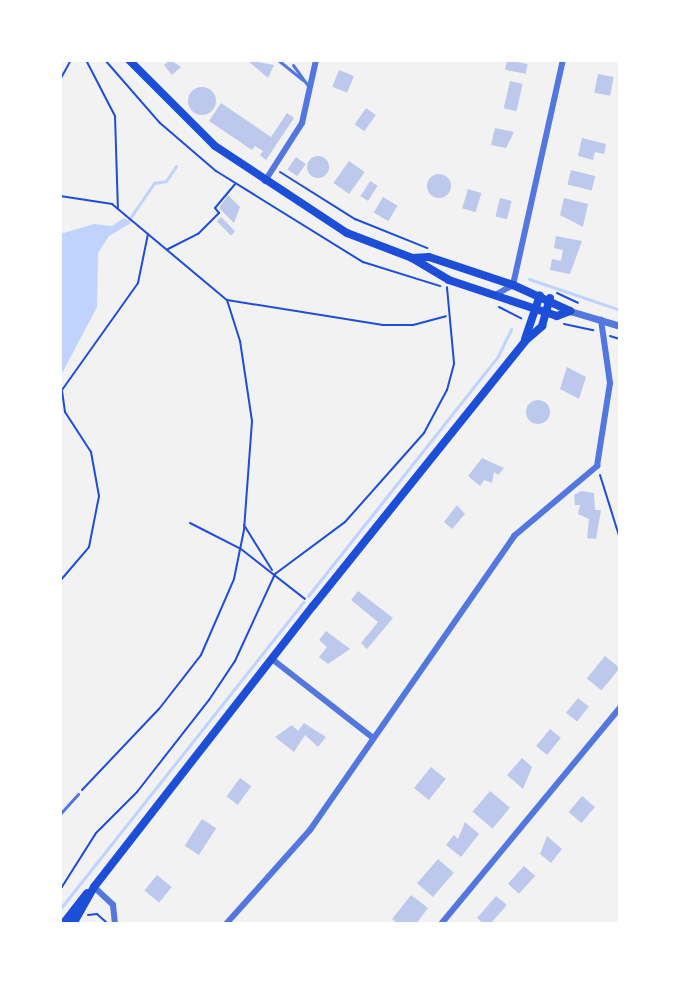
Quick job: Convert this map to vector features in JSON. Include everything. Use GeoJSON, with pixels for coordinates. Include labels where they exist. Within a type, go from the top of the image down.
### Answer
{"type":"FeatureCollection","features":[{"type":"Feature","properties":{"kind":"main road"},"geometry":{"type":"LineString","coordinates":[[129,60],[196,131],[265,181],[347,233],[412,258],[424,269],[495,300],[557,316],[570,311]]}},
{"type":"Feature","properties":{"kind":"main road"},"geometry":{"type":"LineString","coordinates":[[412,258],[431,254],[550,298],[570,311]]}},
{"type":"Feature","properties":{"kind":"main road"},"geometry":{"type":"LineString","coordinates":[[424,269],[422,261],[431,254]]}},
{"type":"Feature","properties":{"kind":"main road"},"geometry":{"type":"LineString","coordinates":[[525,341],[540,295]]}},
{"type":"Feature","properties":{"kind":"main road"},"geometry":{"type":"LineString","coordinates":[[63,924],[525,341],[542,326],[550,298]]}},
{"type":"Feature","properties":{"kind":"main road"},"geometry":{"type":"LineString","coordinates":[[77,922],[94,887]]}},
{"type":"Feature","properties":{"kind":"street"},"geometry":{"type":"LineString","coordinates":[[265,181],[302,123],[316,60]]}},
{"type":"Feature","properties":{"kind":"street"},"geometry":{"type":"LineString","coordinates":[[495,300],[513,285],[563,60]]}},
{"type":"Feature","properties":{"kind":"street"},"geometry":{"type":"LineString","coordinates":[[570,311],[620,326]]}},
{"type":"Feature","properties":{"kind":"street"},"geometry":{"type":"LineString","coordinates":[[226,924],[310,830],[514,536],[597,466],[610,383],[601,320]]}},
{"type":"Feature","properties":{"kind":"street"},"geometry":{"type":"LineString","coordinates":[[272,659],[372,737]]}},
{"type":"Feature","properties":{"kind":"street"},"geometry":{"type":"LineString","coordinates":[[441,924],[620,708]]}},
{"type":"Feature","properties":{"kind":"street"},"geometry":{"type":"LineString","coordinates":[[94,887],[113,905],[115,924]]}},
{"type":"Feature","properties":{"kind":"lane"},"geometry":{"type":"LineString","coordinates":[[278,60],[303,80]]}},
{"type":"Feature","properties":{"kind":"lane"},"geometry":{"type":"LineString","coordinates":[[293,65],[310,90]]}},
{"type":"Feature","properties":{"kind":"lane"},"geometry":{"type":"LineString","coordinates":[[60,814],[78,794]]}},
{"type":"Feature","properties":{"kind":"path"},"geometry":{"type":"LineString","coordinates":[[61,78],[71,60]]}},
{"type":"Feature","properties":{"kind":"path"},"geometry":{"type":"LineString","coordinates":[[86,60],[115,116],[120,211]]}},
{"type":"Feature","properties":{"kind":"path"},"geometry":{"type":"LineString","coordinates":[[105,60],[160,123],[235,184],[363,262],[459,292]]}},
{"type":"Feature","properties":{"kind":"path"},"geometry":{"type":"LineString","coordinates":[[273,167],[355,219],[431,254]]}},
{"type":"Feature","properties":{"kind":"path"},"geometry":{"type":"LineString","coordinates":[[254,196],[265,181]]}},
{"type":"Feature","properties":{"kind":"path"},"geometry":{"type":"LineString","coordinates":[[166,250],[198,234],[219,213],[215,208],[235,184]]}},
{"type":"Feature","properties":{"kind":"path"},"geometry":{"type":"LineString","coordinates":[[60,196],[85,196],[120,211],[227,300],[383,325],[413,325],[447,315]]}},
{"type":"Feature","properties":{"kind":"path"},"geometry":{"type":"LineString","coordinates":[[60,581],[89,547],[99,496],[91,452],[65,412],[62,390],[138,283],[148,233]]}},
{"type":"Feature","properties":{"kind":"path"},"geometry":{"type":"LineString","coordinates":[[60,890],[94,836],[116,816],[209,700],[235,661],[275,574],[353,515],[424,433],[453,370],[446,288]]}},
{"type":"Feature","properties":{"kind":"path"},"geometry":{"type":"LineString","coordinates":[[78,794],[165,701],[201,655],[222,616],[241,549],[251,411],[227,300]]}},
{"type":"Feature","properties":{"kind":"path"},"geometry":{"type":"LineString","coordinates":[[495,300],[530,321]]}},
{"type":"Feature","properties":{"kind":"path"},"geometry":{"type":"LineString","coordinates":[[560,324],[602,333]]}},
{"type":"Feature","properties":{"kind":"path"},"geometry":{"type":"LineString","coordinates":[[597,466],[620,539]]}},
{"type":"Feature","properties":{"kind":"path"},"geometry":{"type":"LineString","coordinates":[[190,523],[241,549],[303,598]]}},
{"type":"Feature","properties":{"kind":"path"},"geometry":{"type":"LineString","coordinates":[[244,525],[258,554],[275,574]]}},
{"type":"Feature","properties":{"kind":"path"},"geometry":{"type":"LineString","coordinates":[[77,922],[95,914],[107,924]]}},
{"type":"Feature","properties":{"kind":"water"},"geometry":{"type":"Polygon","coordinates":[[[124,218],[131,223],[109,236],[98,253],[97,307],[60,377],[60,234],[94,224],[112,226],[124,218]]]}},
{"type":"Feature","properties":{"kind":"building"},"geometry":{"type":"Polygon","coordinates":[[[170,60],[181,67],[172,75],[164,65],[170,60]]]}},
{"type":"Feature","properties":{"kind":"building"},"geometry":{"type":"Polygon","coordinates":[[[247,60],[274,65],[268,78],[247,60]]]}},
{"type":"Feature","properties":{"kind":"building"},"geometry":{"type":"Polygon","coordinates":[[[507,60],[528,64],[526,74],[505,70],[507,60]]]}},
{"type":"Feature","properties":{"kind":"building"},"geometry":{"type":"Polygon","coordinates":[[[339,70],[354,76],[347,93],[332,87],[339,70]]]}},
{"type":"Feature","properties":{"kind":"building"},"geometry":{"type":"Polygon","coordinates":[[[598,74],[614,77],[610,96],[594,93],[598,74]]]}},
{"type":"Feature","properties":{"kind":"building"},"geometry":{"type":"Polygon","coordinates":[[[510,81],[523,84],[516,111],[504,108],[510,81]]]}},
{"type":"Feature","properties":{"kind":"building"},"geometry":{"type":"Polygon","coordinates":[[[202,87],[212,91],[216,101],[212,111],[202,115],[192,111],[188,101],[192,91],[202,87]]]}},
{"type":"Feature","properties":{"kind":"building"},"geometry":{"type":"Polygon","coordinates":[[[221,103],[271,137],[287,113],[294,118],[266,160],[260,155],[263,151],[255,146],[252,150],[209,121],[221,103]]]}},
{"type":"Feature","properties":{"kind":"building"},"geometry":{"type":"Polygon","coordinates":[[[366,108],[376,115],[364,131],[355,124],[366,108]]]}},
{"type":"Feature","properties":{"kind":"building"},"geometry":{"type":"Polygon","coordinates":[[[495,128],[514,132],[506,148],[491,145],[495,128]]]}},
{"type":"Feature","properties":{"kind":"building"},"geometry":{"type":"Polygon","coordinates":[[[582,138],[606,144],[604,154],[595,152],[593,160],[578,156],[582,138]]]}},
{"type":"Feature","properties":{"kind":"building"},"geometry":{"type":"Polygon","coordinates":[[[318,156],[326,159],[329,167],[326,175],[318,178],[310,175],[307,167],[310,159],[318,156]]]}},
{"type":"Feature","properties":{"kind":"building"},"geometry":{"type":"Polygon","coordinates":[[[296,157],[306,164],[297,176],[287,169],[296,157]]]}},
{"type":"Feature","properties":{"kind":"building"},"geometry":{"type":"Polygon","coordinates":[[[349,161],[365,172],[349,194],[334,183],[349,161]]]}},
{"type":"Feature","properties":{"kind":"building"},"geometry":{"type":"Polygon","coordinates":[[[571,170],[595,176],[592,191],[567,185],[571,170]]]}},
{"type":"Feature","properties":{"kind":"building"},"geometry":{"type":"Polygon","coordinates":[[[439,174],[450,181],[451,186],[444,197],[439,198],[428,191],[427,186],[434,175],[439,174]]]}},
{"type":"Feature","properties":{"kind":"building"},"geometry":{"type":"Polygon","coordinates":[[[370,181],[378,186],[368,201],[360,196],[370,181]]]}},
{"type":"Feature","properties":{"kind":"building"},"geometry":{"type":"Polygon","coordinates":[[[468,189],[481,193],[476,212],[462,208],[468,189]]]}},
{"type":"Feature","properties":{"kind":"building"},"geometry":{"type":"Polygon","coordinates":[[[228,195],[240,207],[234,223],[219,208],[228,195]]]}},
{"type":"Feature","properties":{"kind":"building"},"geometry":{"type":"Polygon","coordinates":[[[383,197],[398,206],[388,221],[374,212],[383,197]]]}},
{"type":"Feature","properties":{"kind":"building"},"geometry":{"type":"Polygon","coordinates":[[[500,198],[512,201],[507,219],[495,216],[500,198]]]}},
{"type":"Feature","properties":{"kind":"building"},"geometry":{"type":"Polygon","coordinates":[[[564,198],[588,204],[583,227],[560,215],[564,198]]]}},
{"type":"Feature","properties":{"kind":"building"},"geometry":{"type":"Polygon","coordinates":[[[221,217],[235,231],[231,235],[217,221],[221,217]]]}},
{"type":"Feature","properties":{"kind":"building"},"geometry":{"type":"Polygon","coordinates":[[[556,236],[582,241],[570,274],[550,270],[552,259],[561,261],[563,250],[554,248],[556,236]]]}},
{"type":"Feature","properties":{"kind":"building"},"geometry":{"type":"Polygon","coordinates":[[[567,367],[586,377],[579,399],[560,389],[567,367]]]}},
{"type":"Feature","properties":{"kind":"building"},"geometry":{"type":"Polygon","coordinates":[[[538,400],[549,407],[550,412],[543,423],[538,424],[527,417],[526,412],[533,401],[538,400]]]}},
{"type":"Feature","properties":{"kind":"building"},"geometry":{"type":"Polygon","coordinates":[[[482,458],[504,468],[498,475],[494,472],[492,483],[484,480],[480,486],[468,476],[482,458]]]}},
{"type":"Feature","properties":{"kind":"building"},"geometry":{"type":"Polygon","coordinates":[[[581,491],[594,493],[595,510],[601,510],[596,539],[587,538],[589,519],[578,514],[580,505],[575,505],[574,495],[581,491]]]}},
{"type":"Feature","properties":{"kind":"building"},"geometry":{"type":"Polygon","coordinates":[[[457,505],[465,514],[452,529],[444,522],[457,505]]]}},
{"type":"Feature","properties":{"kind":"building"},"geometry":{"type":"Polygon","coordinates":[[[358,591],[393,618],[367,649],[361,643],[378,622],[351,600],[358,591]]]}},
{"type":"Feature","properties":{"kind":"building"},"geometry":{"type":"Polygon","coordinates":[[[326,631],[350,649],[328,664],[319,657],[327,647],[319,640],[326,631]]]}},
{"type":"Feature","properties":{"kind":"building"},"geometry":{"type":"Polygon","coordinates":[[[605,656],[620,668],[602,690],[587,679],[605,656]]]}},
{"type":"Feature","properties":{"kind":"building"},"geometry":{"type":"Polygon","coordinates":[[[578,698],[589,707],[577,722],[566,713],[578,698]]]}},
{"type":"Feature","properties":{"kind":"building"},"geometry":{"type":"Polygon","coordinates":[[[304,723],[326,737],[318,747],[305,735],[294,752],[275,737],[292,725],[298,731],[304,723]]]}},
{"type":"Feature","properties":{"kind":"building"},"geometry":{"type":"Polygon","coordinates":[[[550,729],[561,738],[547,755],[536,746],[550,729]]]}},
{"type":"Feature","properties":{"kind":"building"},"geometry":{"type":"Polygon","coordinates":[[[522,758],[532,767],[523,789],[507,775],[522,758]]]}},
{"type":"Feature","properties":{"kind":"building"},"geometry":{"type":"Polygon","coordinates":[[[431,767],[446,779],[429,800],[414,788],[431,767]]]}},
{"type":"Feature","properties":{"kind":"building"},"geometry":{"type":"Polygon","coordinates":[[[240,778],[251,786],[238,805],[226,797],[240,778]]]}},
{"type":"Feature","properties":{"kind":"building"},"geometry":{"type":"Polygon","coordinates":[[[490,791],[510,808],[493,828],[473,812],[490,791]]]}},
{"type":"Feature","properties":{"kind":"building"},"geometry":{"type":"Polygon","coordinates":[[[582,796],[595,807],[582,823],[569,812],[582,796]]]}},
{"type":"Feature","properties":{"kind":"building"},"geometry":{"type":"Polygon","coordinates":[[[202,819],[216,828],[199,855],[185,846],[202,819]]]}},
{"type":"Feature","properties":{"kind":"building"},"geometry":{"type":"Polygon","coordinates":[[[465,822],[479,834],[461,857],[446,845],[454,835],[458,839],[465,822]]]}},
{"type":"Feature","properties":{"kind":"building"},"geometry":{"type":"Polygon","coordinates":[[[547,836],[562,849],[551,863],[540,854],[547,836]]]}},
{"type":"Feature","properties":{"kind":"building"},"geometry":{"type":"Polygon","coordinates":[[[438,859],[454,873],[433,897],[417,883],[438,859]]]}},
{"type":"Feature","properties":{"kind":"building"},"geometry":{"type":"Polygon","coordinates":[[[524,866],[535,876],[519,894],[508,884],[524,866]]]}},
{"type":"Feature","properties":{"kind":"building"},"geometry":{"type":"Polygon","coordinates":[[[157,875],[172,887],[159,903],[144,891],[157,875]]]}},
{"type":"Feature","properties":{"kind":"building"},"geometry":{"type":"Polygon","coordinates":[[[411,895],[428,908],[416,924],[398,924],[392,919],[411,895]]]}},
{"type":"Feature","properties":{"kind":"building"},"geometry":{"type":"Polygon","coordinates":[[[496,896],[507,905],[490,924],[484,924],[477,918],[496,896]]]}},
{"type":"Feature","properties":{"kind":"waterway"},"geometry":{"type":"LineString","coordinates":[[128,221],[154,183],[166,181],[176,166]]}},
{"type":"Feature","properties":{"kind":"waterway"},"geometry":{"type":"LineString","coordinates":[[529,279],[620,310]]}},
{"type":"Feature","properties":{"kind":"waterway"},"geometry":{"type":"LineString","coordinates":[[308,596],[498,356],[511,329]]}},
{"type":"Feature","properties":{"kind":"waterway"},"geometry":{"type":"LineString","coordinates":[[60,909],[303,602]]}}]}
